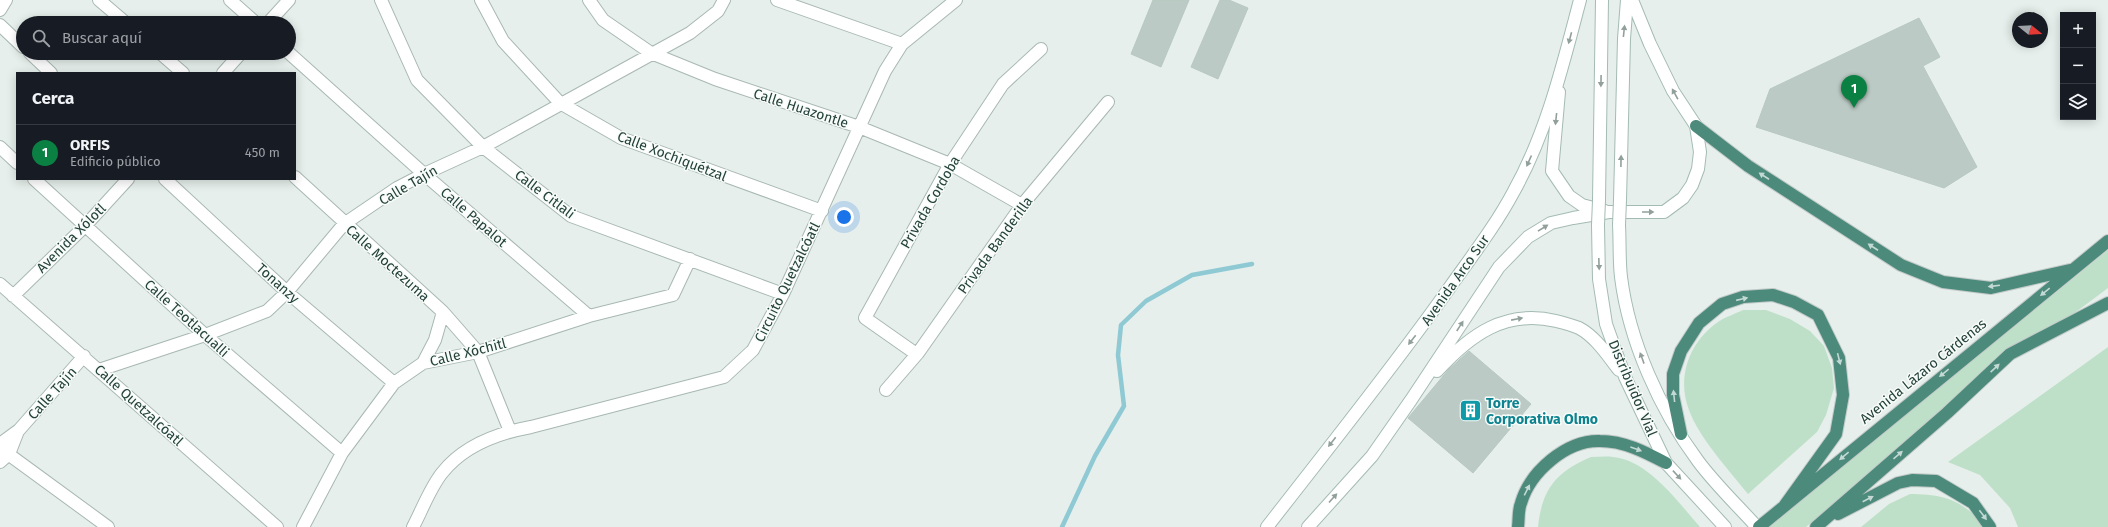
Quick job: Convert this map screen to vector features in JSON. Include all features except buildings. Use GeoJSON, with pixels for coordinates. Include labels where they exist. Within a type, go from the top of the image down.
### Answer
{"type":"FeatureCollection","features":[{"type":"Feature","properties":{"kind":"highway"},"geometry":{"type":"LineString","coordinates":[[1696,126],[1748,166],[1900,265],[1943,282],[1992,288],[2073,269]]}},
{"type":"Feature","properties":{"kind":"highway","name":"Avenida Lázaro Cárdenas"},"geometry":{"type":"LineString","coordinates":[[1758,527],[2108,241]]}},
{"type":"Feature","properties":{"kind":"highway"},"geometry":{"type":"LineString","coordinates":[[1681,434],[1673,395],[1673,374],[1680,351],[1699,323],[1722,304],[1743,297],[1773,295],[1794,302],[1818,315],[1839,358],[1843,395],[1836,434],[1785,505]]}},
{"type":"Feature","properties":{"kind":"highway"},"geometry":{"type":"LineString","coordinates":[[1819,525],[1947,413],[2010,354],[2108,303]]}},
{"type":"Feature","properties":{"kind":"highway"},"geometry":{"type":"LineString","coordinates":[[1518,527],[1521,503],[1535,474],[1555,457],[1577,445],[1599,440],[1620,444],[1639,449],[1666,463]]}},
{"type":"Feature","properties":{"kind":"highway"},"geometry":{"type":"LineString","coordinates":[[1819,525],[1898,483],[1912,480],[1936,482],[1974,503],[1990,527]]}},
{"type":"Feature","properties":{"kind":"street"},"geometry":{"type":"LineString","coordinates":[[0,10],[6,0]]}},
{"type":"Feature","properties":{"kind":"street"},"geometry":{"type":"LineString","coordinates":[[99,0],[118,16]]}},
{"type":"Feature","properties":{"kind":"street"},"geometry":{"type":"LineString","coordinates":[[230,0],[248,16]]}},
{"type":"Feature","properties":{"kind":"street"},"geometry":{"type":"LineString","coordinates":[[274,16],[289,0]]}},
{"type":"Feature","properties":{"kind":"street","name":"Calle Citlali"},"geometry":{"type":"LineString","coordinates":[[381,0],[416,80],[483,147],[571,216],[784,294]]}},
{"type":"Feature","properties":{"kind":"street","name":"Calle Xochiquétzal"},"geometry":{"type":"LineString","coordinates":[[481,0],[503,41],[560,103],[621,138],[822,211]]}},
{"type":"Feature","properties":{"kind":"street","name":"Calle Huazontle"},"geometry":{"type":"LineString","coordinates":[[589,0],[604,20],[651,53],[715,79],[859,128],[950,164],[1022,205]]}},
{"type":"Feature","properties":{"kind":"street","name":"Calle Tajín"},"geometry":{"type":"LineString","coordinates":[[99,370],[205,335],[267,311],[287,292],[344,224],[397,188],[483,147],[560,103],[690,33],[718,11],[724,0]]}},
{"type":"Feature","properties":{"kind":"street"},"geometry":{"type":"LineString","coordinates":[[777,0],[902,44]]}},
{"type":"Feature","properties":{"kind":"street","name":"Circuito Quetzalcóatl"},"geometry":{"type":"LineString","coordinates":[[413,527],[442,473],[463,452],[510,431],[531,427],[724,377],[753,350],[784,294],[884,71],[902,44],[956,0]]}},
{"type":"Feature","properties":{"kind":"street","name":"Avenida Arco Sur"},"geometry":{"type":"LineString","coordinates":[[1267,527],[1425,323],[1502,212],[1530,158],[1562,67],[1580,0]]}},
{"type":"Feature","properties":{"kind":"street","name":"Distribuidor Vial"},"geometry":{"type":"LineString","coordinates":[[1602,0],[1598,225],[1599,279],[1606,324],[1625,377],[1666,463],[1723,524]]}},
{"type":"Feature","properties":{"kind":"street"},"geometry":{"type":"LineString","coordinates":[[1627,0],[1624,39],[1619,226],[1621,277],[1628,316],[1642,359],[1658,396],[1681,434],[1698,461],[1758,527]]}},
{"type":"Feature","properties":{"kind":"street","name":"Avenida Arco Sur"},"geometry":{"type":"LineString","coordinates":[[1312,524],[1372,456],[1499,267],[1528,237],[1551,223],[1609,212],[1664,212],[1683,198],[1692,185],[1698,169],[1700,152],[1696,126],[1673,91],[1650,44],[1632,0]]}},
{"type":"Feature","properties":{"kind":"street"},"geometry":{"type":"LineString","coordinates":[[0,25],[16,40]]}},
{"type":"Feature","properties":{"kind":"street","name":"Privada Cordoba"},"geometry":{"type":"LineString","coordinates":[[915,352],[865,318],[950,164],[1003,84],[1041,49]]}},
{"type":"Feature","properties":{"kind":"street","name":"Calle Papalot"},"geometry":{"type":"LineString","coordinates":[[296,59],[424,174],[589,316]]}},
{"type":"Feature","properties":{"kind":"street"},"geometry":{"type":"LineString","coordinates":[[37,60],[50,72]]}},
{"type":"Feature","properties":{"kind":"street"},"geometry":{"type":"LineString","coordinates":[[168,60],[182,72]]}},
{"type":"Feature","properties":{"kind":"street"},"geometry":{"type":"LineString","coordinates":[[224,72],[235,60]]}},
{"type":"Feature","properties":{"kind":"street"},"geometry":{"type":"LineString","coordinates":[[1562,67],[1552,171],[1569,196],[1582,205],[1609,212]]}},
{"type":"Feature","properties":{"kind":"street","name":"Privada Banderilla"},"geometry":{"type":"LineString","coordinates":[[886,390],[1022,205],[1108,102]]}},
{"type":"Feature","properties":{"kind":"street"},"geometry":{"type":"LineString","coordinates":[[0,147],[16,162]]}},
{"type":"Feature","properties":{"kind":"street","name":"Calle Moctezuma"},"geometry":{"type":"LineString","coordinates":[[296,178],[344,224],[443,312],[478,352],[510,431]]}},
{"type":"Feature","properties":{"kind":"street","name":"Calle Teotlacualli"},"geometry":{"type":"LineString","coordinates":[[35,180],[205,335],[342,453]]}},
{"type":"Feature","properties":{"kind":"street","name":"Avenida Xólotl"},"geometry":{"type":"LineString","coordinates":[[13,296],[85,226],[127,180]]}},
{"type":"Feature","properties":{"kind":"street","name":"Tonanzy"},"geometry":{"type":"LineString","coordinates":[[166,180],[287,292],[394,383]]}},
{"type":"Feature","properties":{"kind":"street","name":"Calle Xóchitl"},"geometry":{"type":"LineString","coordinates":[[303,527],[342,453],[394,383],[423,363],[478,352],[589,316],[673,295],[690,259]]}},
{"type":"Feature","properties":{"kind":"street","name":"Calle Quetzalcóatl"},"geometry":{"type":"LineString","coordinates":[[0,284],[84,356],[277,527]]}},
{"type":"Feature","properties":{"kind":"street"},"geometry":{"type":"LineString","coordinates":[[423,363],[434,340],[443,312]]}},
{"type":"Feature","properties":{"kind":"street"},"geometry":{"type":"LineString","coordinates":[[1411,400],[1460,348],[1492,326],[1518,318],[1538,317],[1580,328],[1600,347],[1625,377]]}},
{"type":"Feature","properties":{"kind":"street","name":"Calle Tajín"},"geometry":{"type":"LineString","coordinates":[[3,455],[19,430],[84,356]]}},
{"type":"Feature","properties":{"kind":"street","name":"Calle Tajín"},"geometry":{"type":"LineString","coordinates":[[0,444],[19,430]]}},
{"type":"Feature","properties":{"kind":"street"},"geometry":{"type":"LineString","coordinates":[[3,455],[108,527]]}},
{"type":"Feature","properties":{"kind":"green space"},"geometry":{"type":"Polygon","coordinates":[[[2108,250],[2108,288],[1946,409],[1806,527],[1768,527],[2108,250]]]}},
{"type":"Feature","properties":{"kind":"green space"},"geometry":{"type":"Polygon","coordinates":[[[1743,310],[1766,310],[1790,319],[1810,331],[1824,346],[1832,368],[1834,388],[1826,415],[1817,432],[1748,494],[1715,454],[1700,432],[1689,410],[1685,398],[1684,385],[1688,361],[1693,349],[1700,339],[1718,322],[1743,310]]]}},
{"type":"Feature","properties":{"kind":"green space"},"geometry":{"type":"Polygon","coordinates":[[[2108,347],[2108,527],[2018,527],[2010,508],[1980,475],[1948,462],[2108,347]]]}},
{"type":"Feature","properties":{"kind":"green space"},"geometry":{"type":"Polygon","coordinates":[[[1591,457],[1613,457],[1626,460],[1638,466],[1661,484],[1700,527],[1538,527],[1543,502],[1553,483],[1569,469],[1591,457]]]}},
{"type":"Feature","properties":{"kind":"green space"},"geometry":{"type":"Polygon","coordinates":[[[1910,494],[1933,495],[1952,500],[1969,510],[1985,527],[1861,527],[1889,504],[1910,494]]]}},
{"type":"Feature","properties":{"kind":"waterway"},"geometry":{"type":"LineString","coordinates":[[1062,527],[1095,456],[1124,406],[1118,355],[1121,325],[1146,301],[1192,275],[1252,264]]}},
{"type":"Feature","properties":{"kind":"place","name":"ORFIS"},"geometry":{"type":"Point","coordinates":[1854,108]}},
{"type":"Feature","properties":{"kind":"place","name":"Torre Corporativa Olmo"},"geometry":{"type":"Point","coordinates":[1470,411]}}]}
